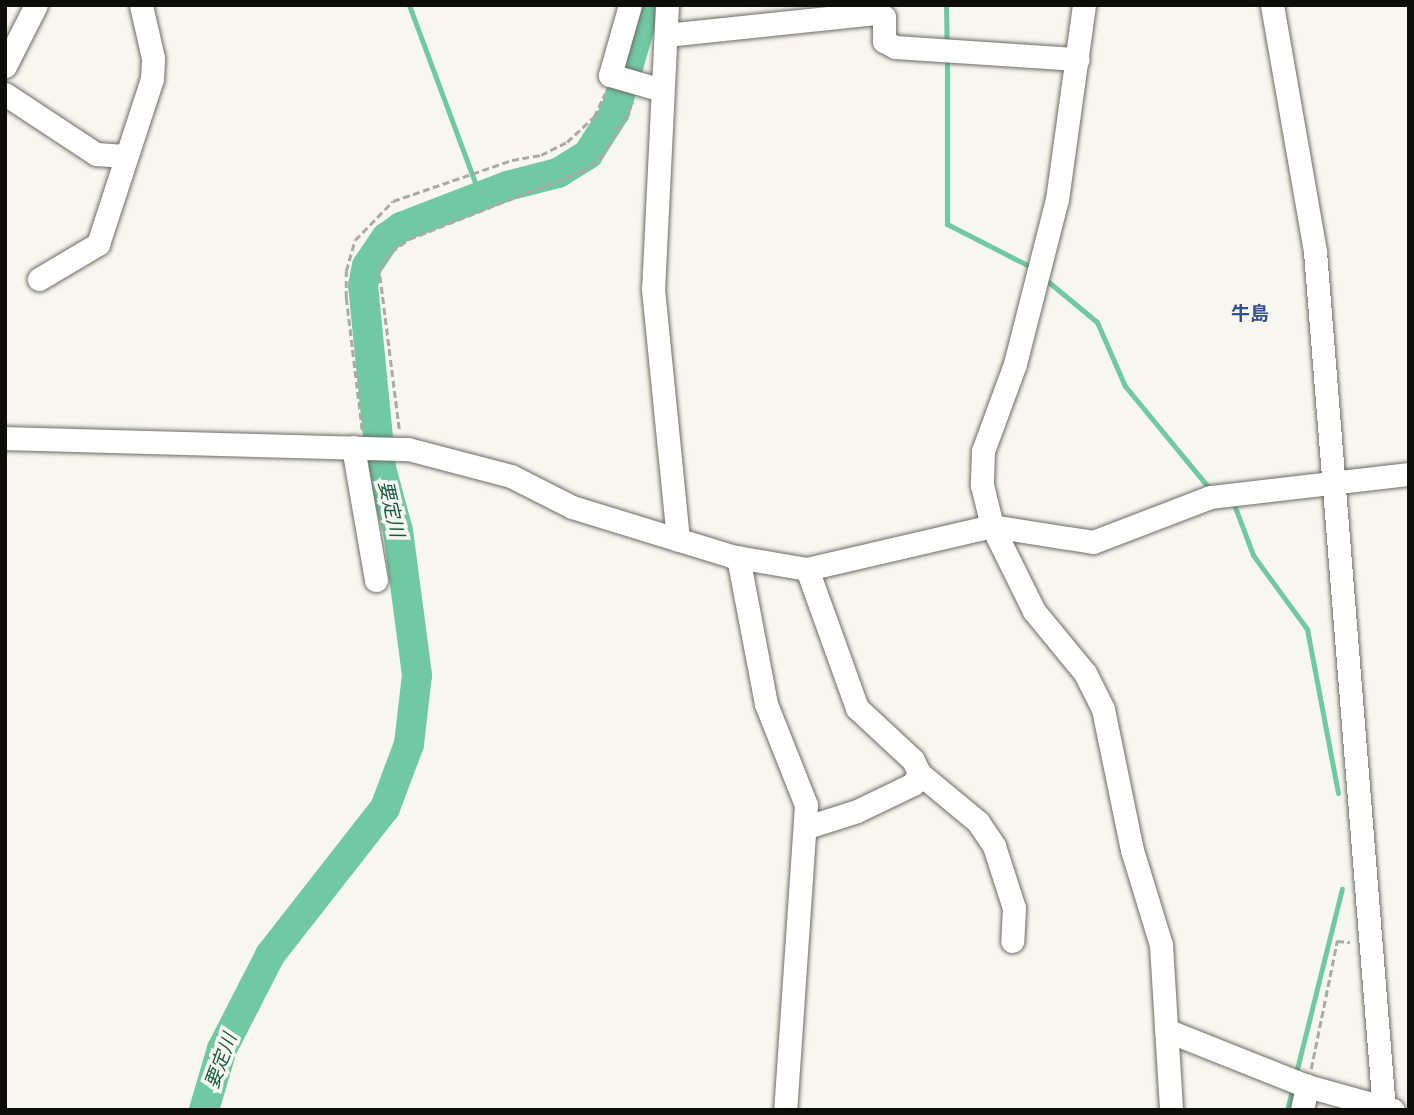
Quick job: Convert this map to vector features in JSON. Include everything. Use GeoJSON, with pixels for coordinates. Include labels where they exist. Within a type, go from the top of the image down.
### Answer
{"type":"FeatureCollection","features":[{"type":"Feature","properties":{"kind":"street"},"geometry":{"type":"LineString","coordinates":[[5,66],[36,5]]}},
{"type":"Feature","properties":{"kind":"street"},"geometry":{"type":"LineString","coordinates":[[38,279],[98,244],[152,79],[153,58],[141,5]]}},
{"type":"Feature","properties":{"kind":"street"},"geometry":{"type":"LineString","coordinates":[[630,5],[634,82],[678,540]]}},
{"type":"Feature","properties":{"kind":"street"},"geometry":{"type":"LineString","coordinates":[[634,82],[666,35],[667,5]]}},
{"type":"Feature","properties":{"kind":"street"},"geometry":{"type":"LineString","coordinates":[[1084,5],[1057,199],[1015,364],[984,451],[982,485],[992,526],[1034,611],[1078,663],[1103,709],[1132,850],[1161,945],[1171,1110]]}},
{"type":"Feature","properties":{"kind":"street"},"geometry":{"type":"LineString","coordinates":[[1166,1030],[1307,1086],[1387,1109],[1349,705],[1337,482],[1315,252],[1272,5]]}},
{"type":"Feature","properties":{"kind":"street"},"geometry":{"type":"LineString","coordinates":[[666,35],[869,9],[884,17],[883,38],[887,45],[1078,59]]}},
{"type":"Feature","properties":{"kind":"street"},"geometry":{"type":"LineString","coordinates":[[5,94],[96,154],[125,156]]}},
{"type":"Feature","properties":{"kind":"street"},"geometry":{"type":"LineString","coordinates":[[5,438],[408,449],[511,476],[572,507],[678,540],[738,557],[807,569],[992,526],[1093,542],[1210,496],[1409,474]]}},
{"type":"Feature","properties":{"kind":"street"},"geometry":{"type":"LineString","coordinates":[[360,447],[376,580]]}},
{"type":"Feature","properties":{"kind":"street"},"geometry":{"type":"LineString","coordinates":[[738,557],[766,704],[806,805],[807,827],[785,1110]]}},
{"type":"Feature","properties":{"kind":"street"},"geometry":{"type":"LineString","coordinates":[[807,569],[858,708],[913,760],[919,773],[978,822],[994,846],[1014,908],[1012,941]]}},
{"type":"Feature","properties":{"kind":"street"},"geometry":{"type":"LineString","coordinates":[[807,827],[857,811],[913,783],[919,773]]}},
{"type":"Feature","properties":{"kind":"street"},"geometry":{"type":"LineString","coordinates":[[1302,1110],[1307,1086]]}},
{"type":"Feature","properties":{"kind":"path"},"geometry":{"type":"LineString","coordinates":[[360,447],[363,421],[346,298],[346,271],[355,240],[393,201],[484,170],[541,155],[567,142],[634,82]]}},
{"type":"Feature","properties":{"kind":"path"},"geometry":{"type":"LineString","coordinates":[[408,449],[400,436],[381,305],[379,271],[385,261],[409,239],[582,171],[601,158],[634,82]]}},
{"type":"Feature","properties":{"kind":"path"},"geometry":{"type":"LineString","coordinates":[[1307,1086],[1337,941],[1357,942]]}},
{"type":"Feature","properties":{"kind":"waterway"},"geometry":{"type":"LineString","coordinates":[[409,5],[480,196]]}},
{"type":"Feature","properties":{"kind":"waterway","name":"要定川"},"geometry":{"type":"LineString","coordinates":[[204,1110],[222,1049],[270,955],[385,808],[409,744],[417,675],[398,531],[381,468],[363,286],[367,266],[386,238],[401,227],[507,186],[558,173],[588,154],[615,112],[646,5]]}},
{"type":"Feature","properties":{"kind":"waterway"},"geometry":{"type":"LineString","coordinates":[[946,5],[947,44]]}},
{"type":"Feature","properties":{"kind":"waterway"},"geometry":{"type":"LineString","coordinates":[[947,57],[947,224],[1031,267]]}},
{"type":"Feature","properties":{"kind":"waterway"},"geometry":{"type":"LineString","coordinates":[[1045,279],[1097,322],[1125,386],[1209,488]]}},
{"type":"Feature","properties":{"kind":"waterway"},"geometry":{"type":"LineString","coordinates":[[1232,499],[1253,555],[1307,629],[1338,793]]}},
{"type":"Feature","properties":{"kind":"waterway"},"geometry":{"type":"LineString","coordinates":[[1295,1077],[1342,889]]}},
{"type":"Feature","properties":{"kind":"waterway"},"geometry":{"type":"LineString","coordinates":[[1287,1110],[1293,1086]]}},
{"type":"Feature","properties":{"kind":"district","name":"牛島"},"geometry":{"type":"Point","coordinates":[1250,314]}}]}
